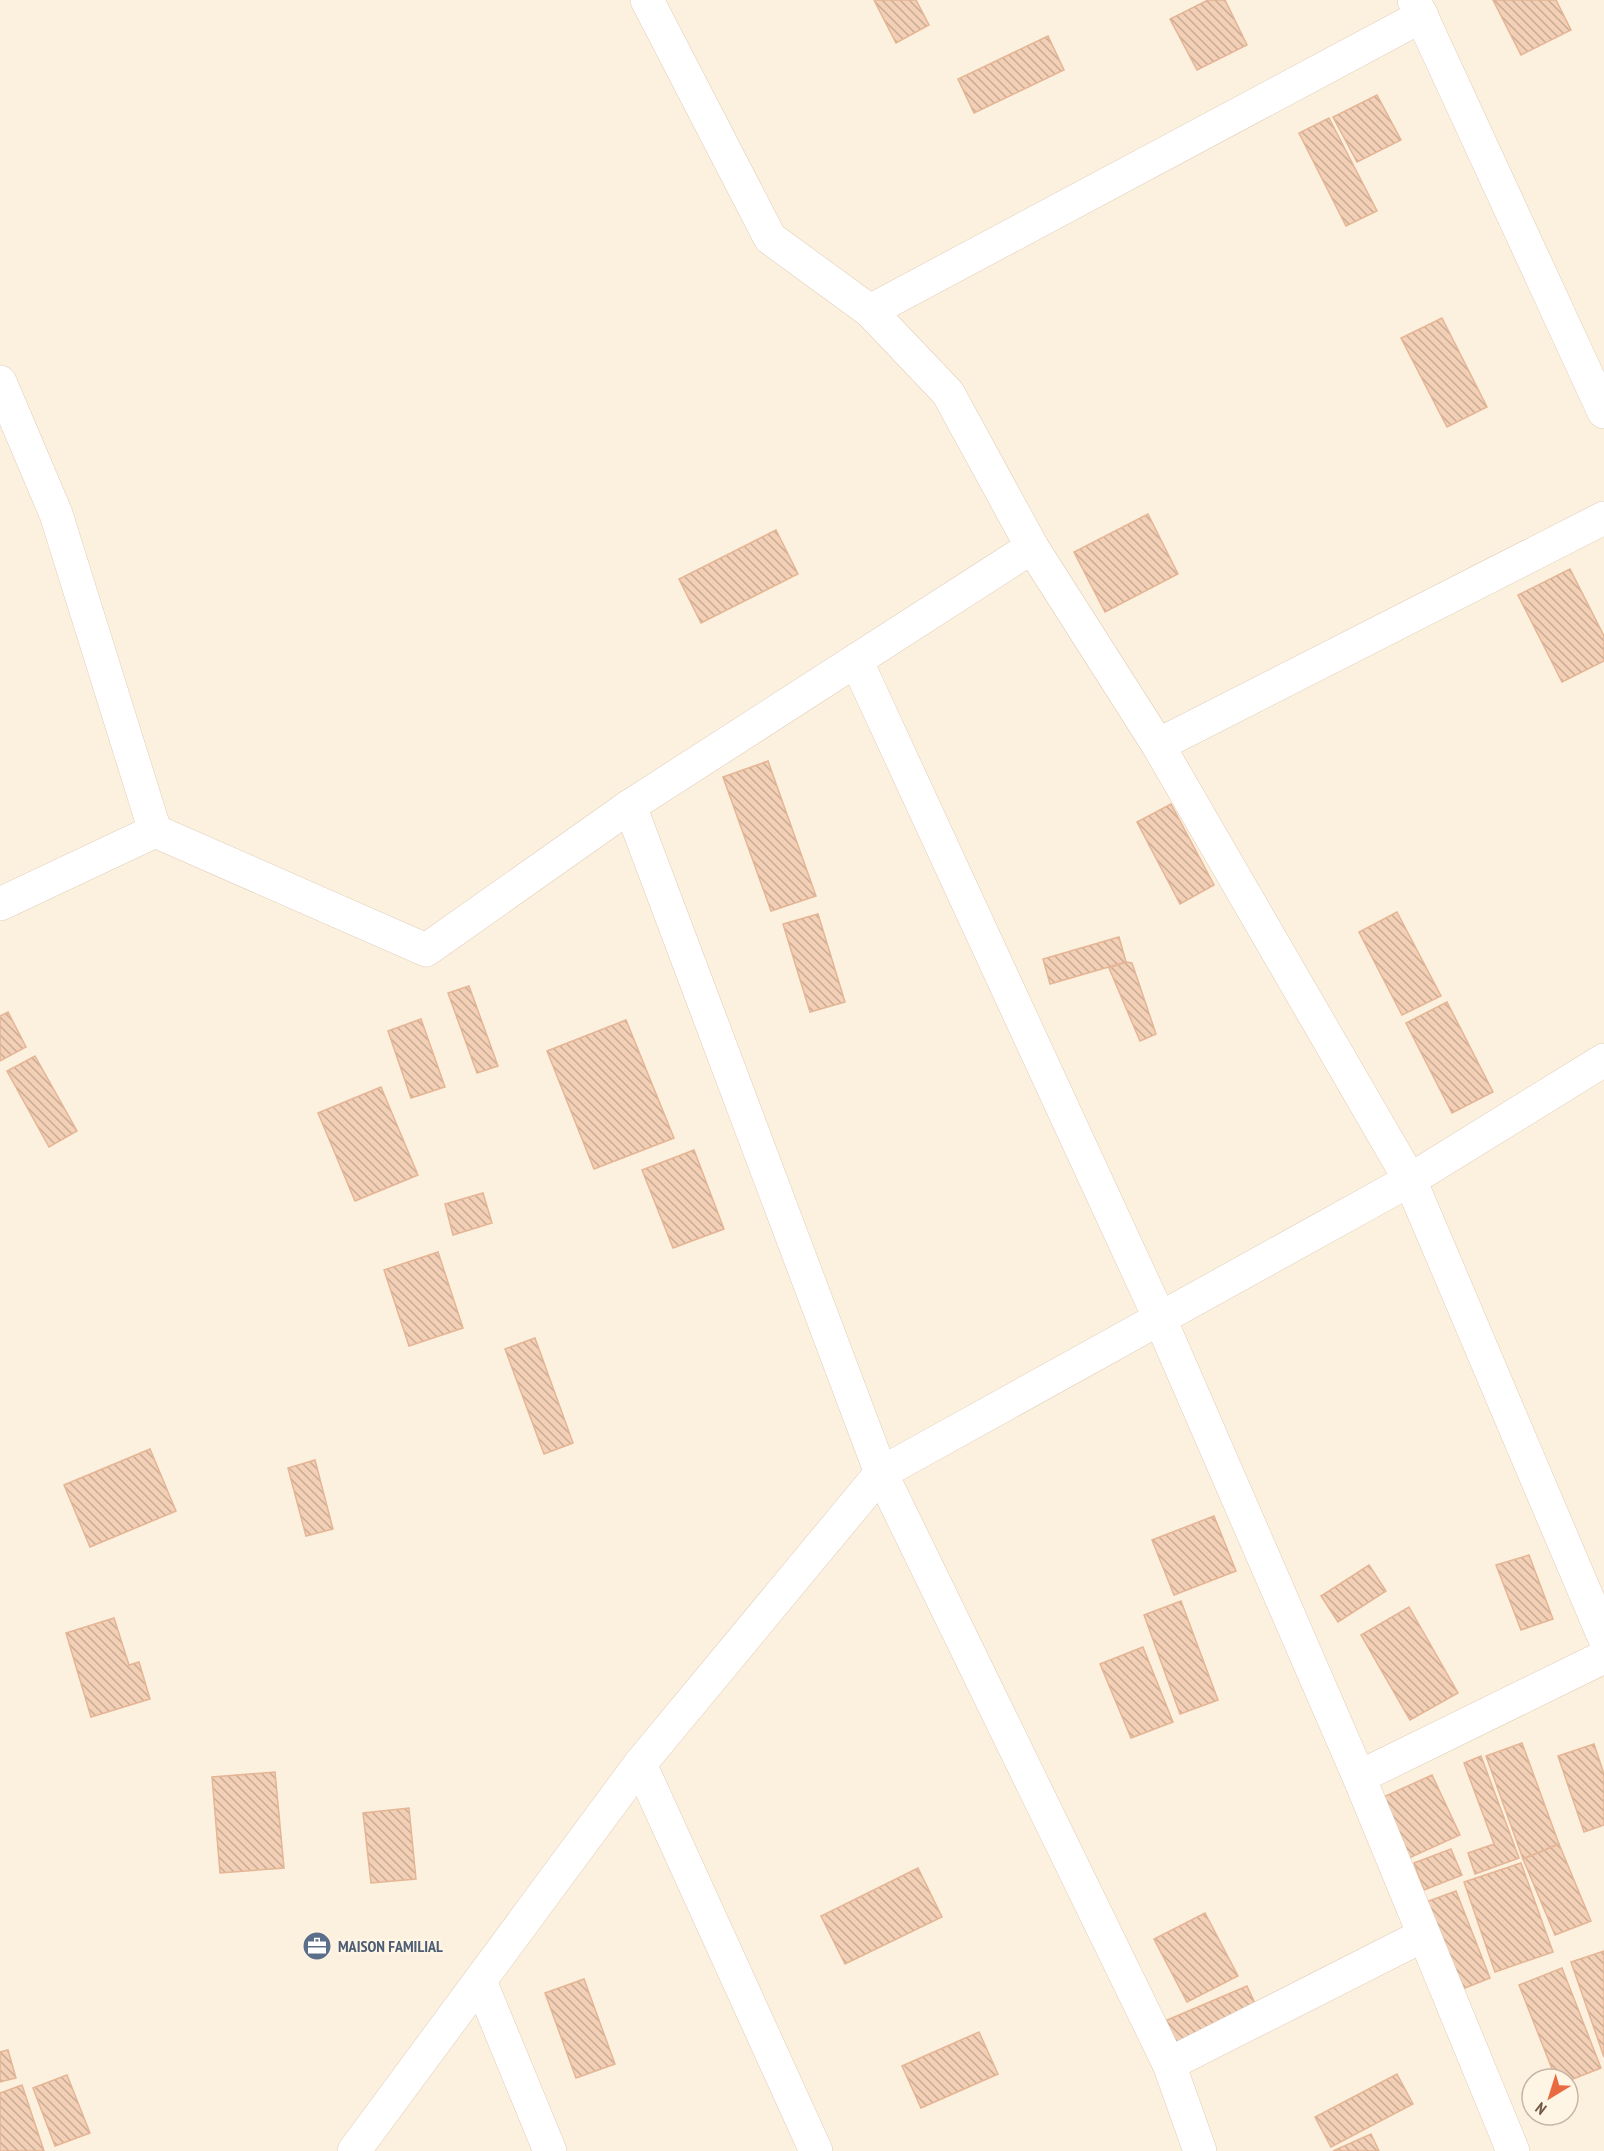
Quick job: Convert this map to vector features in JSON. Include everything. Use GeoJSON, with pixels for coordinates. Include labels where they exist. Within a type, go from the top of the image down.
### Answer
{"type":"FeatureCollection","features":[{"type":"Feature","properties":{"kind":"street"},"geometry":{"type":"LineString","coordinates":[[647,0],[770,238],[870,311],[948,393],[1032,547],[1158,745],[1410,1180],[1604,1637]]}},
{"type":"Feature","properties":{"kind":"street"},"geometry":{"type":"LineString","coordinates":[[870,311],[1418,8],[1604,412]]}},
{"type":"Feature","properties":{"kind":"street"},"geometry":{"type":"LineString","coordinates":[[0,382],[56,514],[155,831]]}},
{"type":"Feature","properties":{"kind":"street"},"geometry":{"type":"LineString","coordinates":[[1158,745],[1604,518]]}},
{"type":"Feature","properties":{"kind":"street"},"geometry":{"type":"LineString","coordinates":[[0,904],[155,831],[426,950],[630,806],[1032,547]]}},
{"type":"Feature","properties":{"kind":"street"},"geometry":{"type":"LineString","coordinates":[[856,660],[1160,1318],[1359,1777],[1513,2151]]}},
{"type":"Feature","properties":{"kind":"street"},"geometry":{"type":"LineString","coordinates":[[630,806],[881,1473],[1168,2064],[1200,2151]]}},
{"type":"Feature","properties":{"kind":"street"},"geometry":{"type":"LineString","coordinates":[[354,2151],[640,1764],[881,1473],[1410,1180],[1604,1060]]}},
{"type":"Feature","properties":{"kind":"street"},"geometry":{"type":"LineString","coordinates":[[1359,1777],[1604,1657]]}},
{"type":"Feature","properties":{"kind":"street"},"geometry":{"type":"LineString","coordinates":[[640,1764],[816,2151]]}},
{"type":"Feature","properties":{"kind":"street"},"geometry":{"type":"LineString","coordinates":[[1168,2064],[1424,1935]]}},
{"type":"Feature","properties":{"kind":"street"},"geometry":{"type":"LineString","coordinates":[[480,1981],[550,2151]]}},
{"type":"Feature","properties":{"kind":"building"},"geometry":{"type":"Polygon","coordinates":[[[874,0],[916,0],[929,25],[896,43],[874,0]]]}},
{"type":"Feature","properties":{"kind":"building"},"geometry":{"type":"Polygon","coordinates":[[[1208,0],[1225,0],[1247,45],[1197,70],[1170,19],[1208,0]]]}},
{"type":"Feature","properties":{"kind":"building"},"geometry":{"type":"Polygon","coordinates":[[[1493,0],[1556,0],[1571,30],[1521,55],[1493,0]]]}},
{"type":"Feature","properties":{"kind":"building"},"geometry":{"type":"Polygon","coordinates":[[[1048,36],[1064,70],[974,113],[958,79],[1048,36]]]}},
{"type":"Feature","properties":{"kind":"building"},"geometry":{"type":"Polygon","coordinates":[[[1377,95],[1401,140],[1357,162],[1333,117],[1377,95]]]}},
{"type":"Feature","properties":{"kind":"building"},"geometry":{"type":"Polygon","coordinates":[[[1329,118],[1377,211],[1346,226],[1299,133],[1329,118]]]}},
{"type":"Feature","properties":{"kind":"building"},"geometry":{"type":"Polygon","coordinates":[[[1442,318],[1487,407],[1447,427],[1401,338],[1442,318]]]}},
{"type":"Feature","properties":{"kind":"building"},"geometry":{"type":"Polygon","coordinates":[[[1148,514],[1178,574],[1105,612],[1074,552],[1148,514]]]}},
{"type":"Feature","properties":{"kind":"building"},"geometry":{"type":"Polygon","coordinates":[[[776,530],[798,574],[701,623],[679,579],[776,530]]]}},
{"type":"Feature","properties":{"kind":"building"},"geometry":{"type":"Polygon","coordinates":[[[1570,569],[1604,636],[1604,661],[1562,682],[1518,595],[1570,569]]]}},
{"type":"Feature","properties":{"kind":"building"},"geometry":{"type":"Polygon","coordinates":[[[768,761],[816,896],[771,911],[723,777],[768,761]]]}},
{"type":"Feature","properties":{"kind":"building"},"geometry":{"type":"Polygon","coordinates":[[[1171,804],[1214,885],[1180,904],[1137,822],[1171,804]]]}},
{"type":"Feature","properties":{"kind":"building"},"geometry":{"type":"Polygon","coordinates":[[[1397,912],[1441,996],[1402,1015],[1359,932],[1397,912]]]}},
{"type":"Feature","properties":{"kind":"building"},"geometry":{"type":"Polygon","coordinates":[[[818,914],[845,1002],[810,1012],[783,924],[818,914]]]}},
{"type":"Feature","properties":{"kind":"building"},"geometry":{"type":"Polygon","coordinates":[[[1119,937],[1126,962],[1050,984],[1043,959],[1119,937]]]}},
{"type":"Feature","properties":{"kind":"building"},"geometry":{"type":"Polygon","coordinates":[[[1126,962],[1132,963],[1156,1034],[1140,1041],[1109,968],[1126,962]]]}},
{"type":"Feature","properties":{"kind":"building"},"geometry":{"type":"Polygon","coordinates":[[[469,986],[498,1066],[477,1073],[448,993],[469,986]]]}},
{"type":"Feature","properties":{"kind":"building"},"geometry":{"type":"Polygon","coordinates":[[[1447,1002],[1493,1092],[1452,1113],[1406,1023],[1447,1002]]]}},
{"type":"Feature","properties":{"kind":"building"},"geometry":{"type":"Polygon","coordinates":[[[8,1012],[26,1047],[0,1061],[0,1016],[8,1012]]]}},
{"type":"Feature","properties":{"kind":"building"},"geometry":{"type":"Polygon","coordinates":[[[421,1019],[445,1087],[411,1098],[388,1031],[421,1019]]]}},
{"type":"Feature","properties":{"kind":"building"},"geometry":{"type":"Polygon","coordinates":[[[626,1020],[674,1138],[594,1169],[547,1051],[626,1020]]]}},
{"type":"Feature","properties":{"kind":"building"},"geometry":{"type":"Polygon","coordinates":[[[35,1056],[77,1131],[49,1147],[7,1071],[35,1056]]]}},
{"type":"Feature","properties":{"kind":"building"},"geometry":{"type":"Polygon","coordinates":[[[381,1087],[418,1175],[355,1201],[318,1113],[381,1087]]]}},
{"type":"Feature","properties":{"kind":"building"},"geometry":{"type":"Polygon","coordinates":[[[694,1150],[724,1229],[673,1248],[642,1170],[694,1150]]]}},
{"type":"Feature","properties":{"kind":"building"},"geometry":{"type":"Polygon","coordinates":[[[483,1193],[492,1223],[453,1235],[445,1204],[483,1193]]]}},
{"type":"Feature","properties":{"kind":"building"},"geometry":{"type":"Polygon","coordinates":[[[438,1252],[463,1328],[409,1346],[384,1270],[438,1252]]]}},
{"type":"Feature","properties":{"kind":"building"},"geometry":{"type":"Polygon","coordinates":[[[535,1338],[573,1443],[544,1454],[505,1349],[535,1338]]]}},
{"type":"Feature","properties":{"kind":"building"},"geometry":{"type":"Polygon","coordinates":[[[150,1449],[176,1511],[90,1547],[64,1485],[150,1449]]]}},
{"type":"Feature","properties":{"kind":"building"},"geometry":{"type":"Polygon","coordinates":[[[315,1460],[333,1529],[306,1536],[288,1468],[315,1460]]]}},
{"type":"Feature","properties":{"kind":"building"},"geometry":{"type":"Polygon","coordinates":[[[1214,1516],[1236,1571],[1174,1595],[1152,1540],[1214,1516]]]}},
{"type":"Feature","properties":{"kind":"building"},"geometry":{"type":"Polygon","coordinates":[[[1529,1555],[1553,1619],[1521,1630],[1496,1565],[1529,1555]]]}},
{"type":"Feature","properties":{"kind":"building"},"geometry":{"type":"Polygon","coordinates":[[[1369,1565],[1386,1591],[1338,1622],[1321,1596],[1369,1565]]]}},
{"type":"Feature","properties":{"kind":"building"},"geometry":{"type":"Polygon","coordinates":[[[1181,1601],[1218,1700],[1180,1714],[1144,1615],[1181,1601]]]}},
{"type":"Feature","properties":{"kind":"building"},"geometry":{"type":"Polygon","coordinates":[[[1409,1607],[1458,1693],[1410,1720],[1361,1635],[1409,1607]]]}},
{"type":"Feature","properties":{"kind":"building"},"geometry":{"type":"Polygon","coordinates":[[[114,1618],[129,1665],[139,1662],[150,1699],[91,1717],[66,1633],[114,1618]]]}},
{"type":"Feature","properties":{"kind":"building"},"geometry":{"type":"Polygon","coordinates":[[[1143,1647],[1173,1722],[1131,1738],[1100,1664],[1143,1647]]]}},
{"type":"Feature","properties":{"kind":"building"},"geometry":{"type":"Polygon","coordinates":[[[1522,1743],[1559,1844],[1523,1859],[1486,1756],[1522,1743]]]}},
{"type":"Feature","properties":{"kind":"building"},"geometry":{"type":"Polygon","coordinates":[[[1594,1744],[1604,1774],[1604,1825],[1584,1832],[1558,1756],[1594,1744]]]}},
{"type":"Feature","properties":{"kind":"building"},"geometry":{"type":"Polygon","coordinates":[[[1481,1756],[1519,1858],[1475,1874],[1468,1853],[1494,1844],[1464,1763],[1481,1756]]]}},
{"type":"Feature","properties":{"kind":"building"},"geometry":{"type":"Polygon","coordinates":[[[275,1772],[284,1868],[220,1873],[212,1777],[275,1772]]]}},
{"type":"Feature","properties":{"kind":"building"},"geometry":{"type":"Polygon","coordinates":[[[1432,1775],[1460,1835],[1409,1858],[1381,1798],[1432,1775]]]}},
{"type":"Feature","properties":{"kind":"building"},"geometry":{"type":"Polygon","coordinates":[[[409,1808],[416,1879],[371,1883],[363,1813],[409,1808]]]}},
{"type":"Feature","properties":{"kind":"building"},"geometry":{"type":"Polygon","coordinates":[[[1559,1844],[1591,1921],[1555,1935],[1523,1859],[1559,1844]]]}},
{"type":"Feature","properties":{"kind":"building"},"geometry":{"type":"Polygon","coordinates":[[[1451,1849],[1462,1875],[1424,1890],[1414,1863],[1451,1849]]]}},
{"type":"Feature","properties":{"kind":"building"},"geometry":{"type":"Polygon","coordinates":[[[1521,1863],[1553,1952],[1495,1972],[1464,1882],[1521,1863]]]}},
{"type":"Feature","properties":{"kind":"building"},"geometry":{"type":"Polygon","coordinates":[[[918,1868],[942,1917],[845,1964],[821,1916],[918,1868]]]}},
{"type":"Feature","properties":{"kind":"building"},"geometry":{"type":"Polygon","coordinates":[[[1456,1891],[1490,1978],[1460,1990],[1426,1902],[1456,1891]]]}},
{"type":"Feature","properties":{"kind":"building"},"geometry":{"type":"Polygon","coordinates":[[[1205,1913],[1238,1976],[1187,2002],[1154,1939],[1205,1913]]]}},
{"type":"Feature","properties":{"kind":"building"},"geometry":{"type":"Polygon","coordinates":[[[1604,1951],[1604,2057],[1571,1962],[1604,1951]]]}},
{"type":"Feature","properties":{"kind":"building"},"geometry":{"type":"Polygon","coordinates":[[[1562,1968],[1601,2068],[1580,2076],[1580,2067],[1551,2067],[1519,1985],[1562,1968]]]}},
{"type":"Feature","properties":{"kind":"building"},"geometry":{"type":"Polygon","coordinates":[[[584,1979],[615,2064],[576,2078],[545,1993],[584,1979]]]}},
{"type":"Feature","properties":{"kind":"building"},"geometry":{"type":"Polygon","coordinates":[[[1247,1986],[1259,2012],[1177,2047],[1165,2021],[1247,1986]]]}},
{"type":"Feature","properties":{"kind":"building"},"geometry":{"type":"Polygon","coordinates":[[[979,2032],[998,2074],[921,2108],[902,2066],[979,2032]]]}},
{"type":"Feature","properties":{"kind":"building"},"geometry":{"type":"Polygon","coordinates":[[[8,2050],[16,2078],[0,2082],[0,2052],[8,2050]]]}},
{"type":"Feature","properties":{"kind":"building"},"geometry":{"type":"Polygon","coordinates":[[[1397,2074],[1413,2104],[1331,2147],[1315,2117],[1397,2074]]]}},
{"type":"Feature","properties":{"kind":"building"},"geometry":{"type":"Polygon","coordinates":[[[67,2075],[90,2133],[55,2146],[33,2088],[67,2075]]]}},
{"type":"Feature","properties":{"kind":"building"},"geometry":{"type":"Polygon","coordinates":[[[22,2085],[44,2151],[0,2151],[0,2093],[22,2085]]]}},
{"type":"Feature","properties":{"kind":"building"},"geometry":{"type":"Polygon","coordinates":[[[1371,2134],[1379,2151],[1333,2151],[1371,2134]]]}},
{"type":"Feature","properties":{"kind":"place","name":"MAISON FAMILIAL"},"geometry":{"type":"Point","coordinates":[317,1946]}}]}
